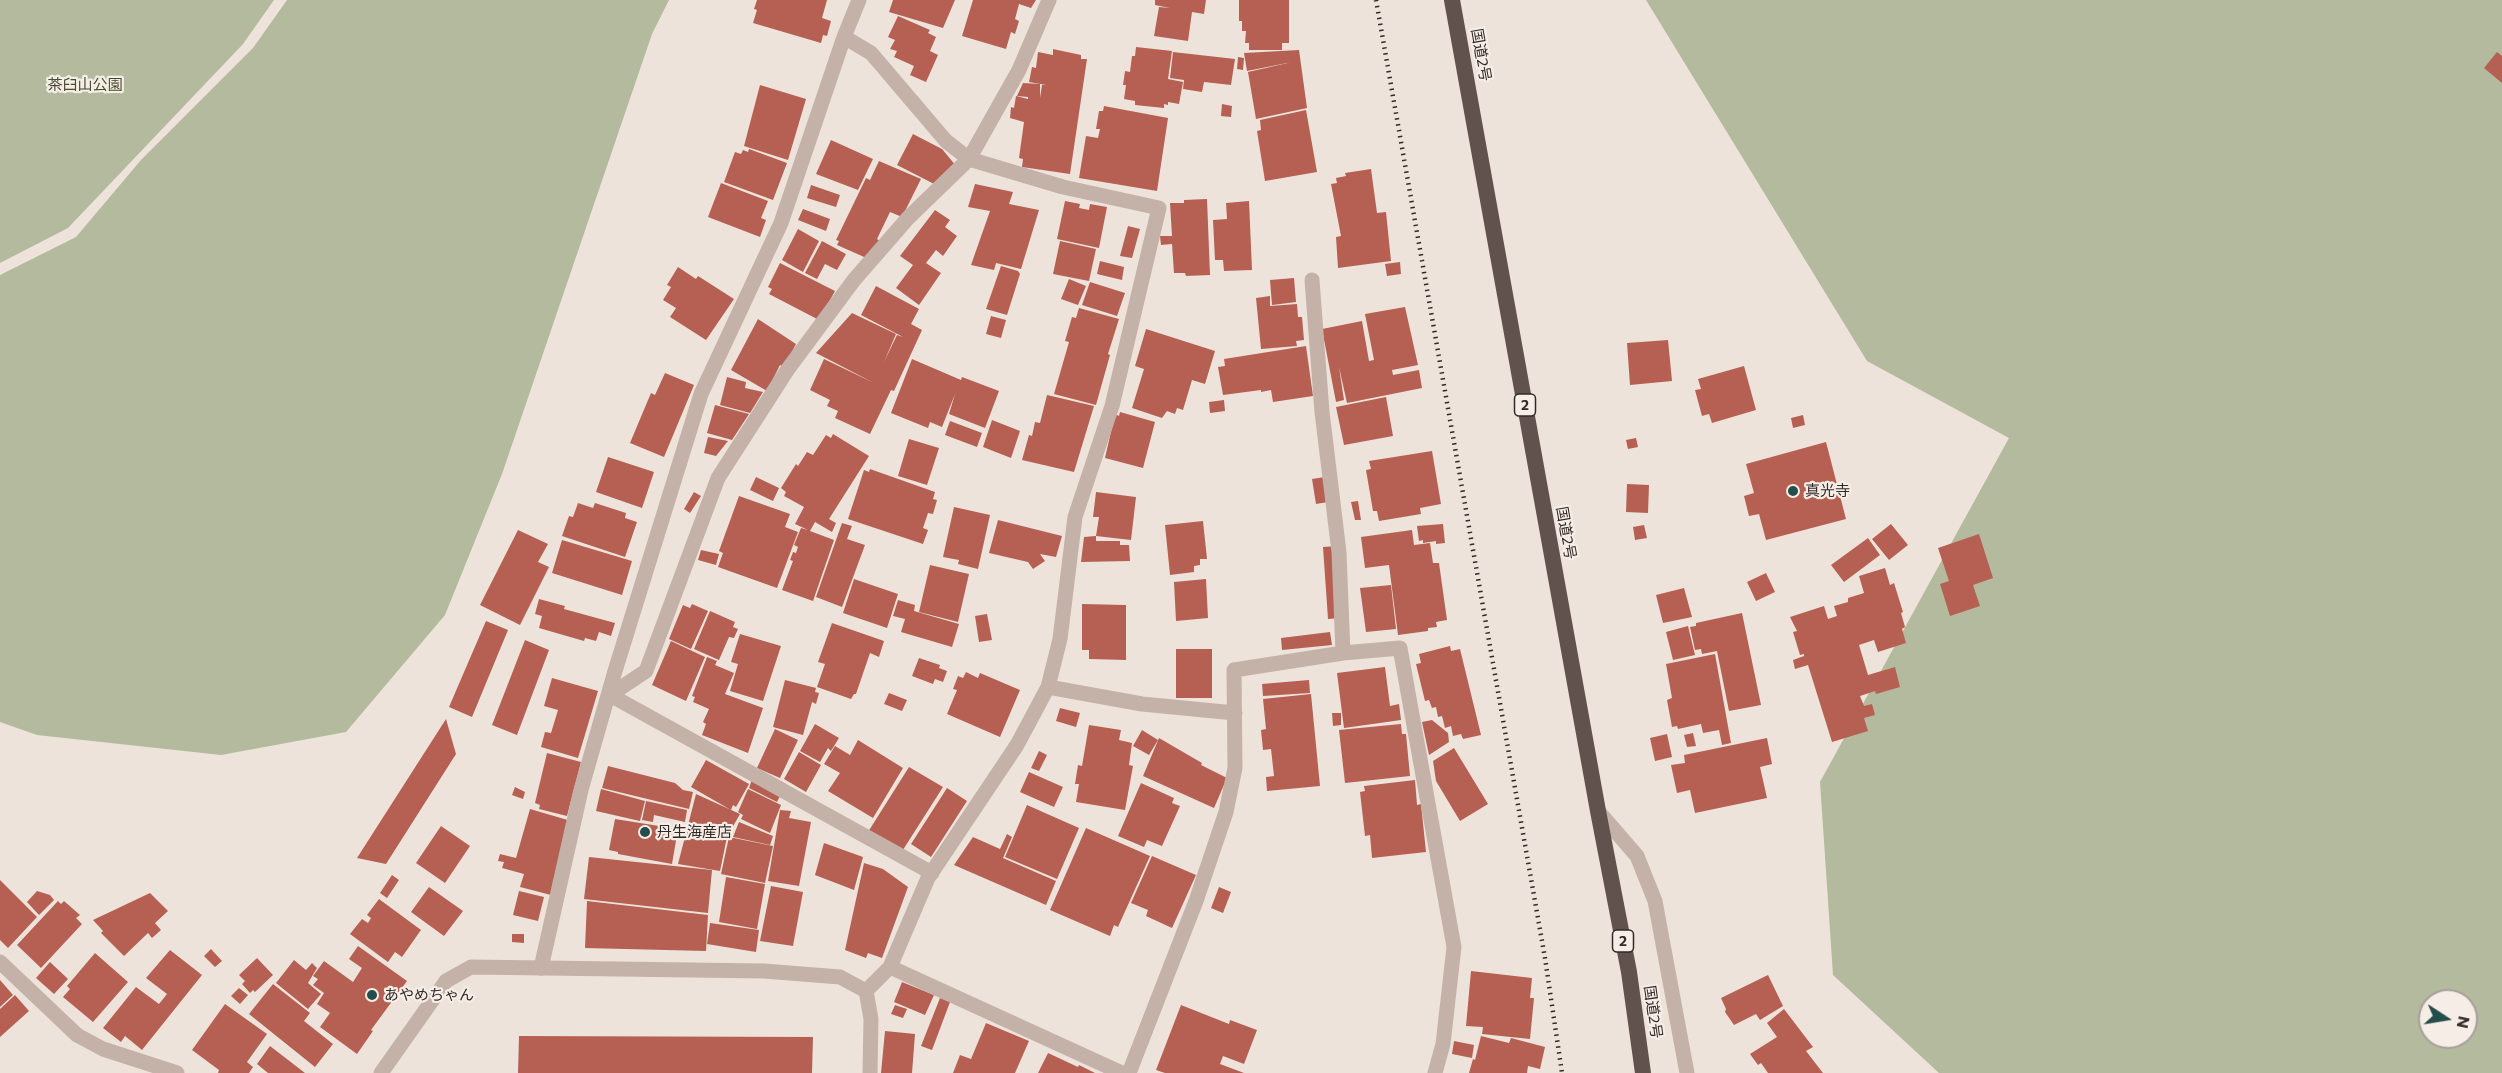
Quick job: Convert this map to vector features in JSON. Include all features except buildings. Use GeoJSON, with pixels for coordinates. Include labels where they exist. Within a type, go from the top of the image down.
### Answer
{"type":"FeatureCollection","features":[{"type":"Feature","properties":{"kind":"highway","name":"国道2号"},"geometry":{"type":"LineString","coordinates":[[1452,0],[1629,972],[1643,1073]]}},
{"type":"Feature","properties":{"kind":"street"},"geometry":{"type":"LineString","coordinates":[[541,968],[581,790],[615,671],[701,394],[781,223],[844,37],[860,0]]}},
{"type":"Feature","properties":{"kind":"street"},"geometry":{"type":"LineString","coordinates":[[610,695],[646,671],[718,478],[788,369],[854,280],[908,218],[969,159],[1018,70],[1049,0]]}},
{"type":"Feature","properties":{"kind":"street"},"geometry":{"type":"LineString","coordinates":[[844,37],[871,52],[946,141],[969,159],[1062,187],[1159,208],[1112,406],[1075,517],[1060,639],[1048,687],[1017,746],[932,873],[890,967],[866,991]]}},
{"type":"Feature","properties":{"kind":"street"},"geometry":{"type":"LineString","coordinates":[[1312,280],[1322,412],[1339,552],[1343,652]]}},
{"type":"Feature","properties":{"kind":"street"},"geometry":{"type":"LineString","coordinates":[[1129,1073],[1196,901],[1226,812],[1235,768],[1234,670],[1343,652],[1400,648],[1454,948],[1443,1044],[1435,1073]]}},
{"type":"Feature","properties":{"kind":"street"},"geometry":{"type":"LineString","coordinates":[[1048,687],[1142,704],[1235,713]]}},
{"type":"Feature","properties":{"kind":"street"},"geometry":{"type":"LineString","coordinates":[[610,695],[932,873]]}},
{"type":"Feature","properties":{"kind":"street"},"geometry":{"type":"LineString","coordinates":[[1598,811],[1637,856],[1656,901],[1687,1073]]}},
{"type":"Feature","properties":{"kind":"street"},"geometry":{"type":"LineString","coordinates":[[0,962],[76,1035],[103,1049],[177,1073]]}},
{"type":"Feature","properties":{"kind":"street"},"geometry":{"type":"LineString","coordinates":[[381,1073],[446,981],[471,967],[764,971],[840,978],[866,991]]}},
{"type":"Feature","properties":{"kind":"street"},"geometry":{"type":"LineString","coordinates":[[890,967],[1122,1073]]}},
{"type":"Feature","properties":{"kind":"street"},"geometry":{"type":"LineString","coordinates":[[866,991],[871,1019],[870,1073]]}},
{"type":"Feature","properties":{"kind":"green space","name":"茶臼山公園"},"geometry":{"type":"Polygon","coordinates":[[[0,0],[274,0],[243,44],[68,228],[0,263],[0,0]]]}},
{"type":"Feature","properties":{"kind":"green space"},"geometry":{"type":"Polygon","coordinates":[[[287,0],[669,0],[652,34],[502,474],[445,615],[346,732],[221,755],[37,735],[0,722],[0,275],[76,237],[141,160],[253,48],[287,0]]]}},
{"type":"Feature","properties":{"kind":"green space"},"geometry":{"type":"Polygon","coordinates":[[[1646,0],[2502,0],[2502,1073],[1939,1073],[1833,975],[1820,782],[2009,438],[1867,361],[1646,0]]]}},
{"type":"Feature","properties":{"kind":"railway"},"geometry":{"type":"LineString","coordinates":[[1376,0],[1545,958],[1562,1073]]}},
{"type":"Feature","properties":{"kind":"place","name":"真光寺"},"geometry":{"type":"Point","coordinates":[1793,491]}},
{"type":"Feature","properties":{"kind":"place","name":"丹生海産店"},"geometry":{"type":"Point","coordinates":[645,832]}},
{"type":"Feature","properties":{"kind":"place","name":"あやめちゃん"},"geometry":{"type":"Point","coordinates":[372,995]}}]}
